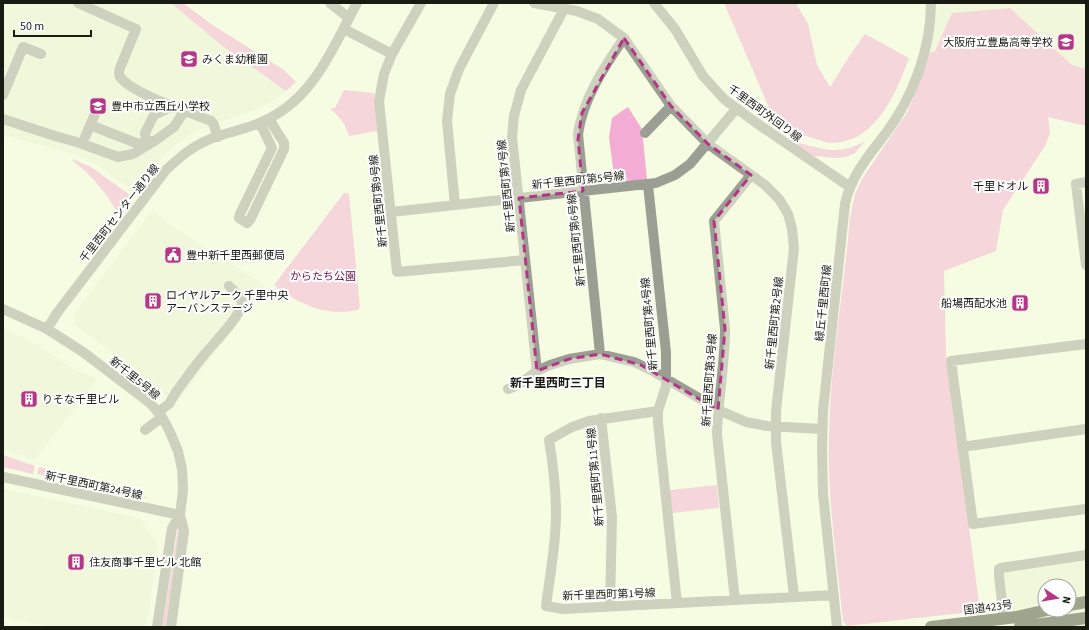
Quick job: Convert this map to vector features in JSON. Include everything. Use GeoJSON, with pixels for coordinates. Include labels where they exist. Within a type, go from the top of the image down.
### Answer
{"type":"FeatureCollection","features":[{"type":"Feature","properties":{"kind":"highway","name":"国道423号"},"geometry":{"type":"LineString","coordinates":[[931,627],[1023,616],[1037,612]]}},
{"type":"Feature","properties":{"kind":"highway"},"geometry":{"type":"LineString","coordinates":[[1020,627],[1086,618]]}},
{"type":"Feature","properties":{"kind":"street"},"geometry":{"type":"LineString","coordinates":[[78,3],[136,28],[120,68],[119,75],[127,83],[142,92],[211,121],[218,136]]}},
{"type":"Feature","properties":{"kind":"street"},"geometry":{"type":"LineString","coordinates":[[330,3],[349,18]]}},
{"type":"Feature","properties":{"kind":"street","name":"千里西町センター通り線"},"geometry":{"type":"LineString","coordinates":[[47,329],[166,170],[188,151],[202,143],[218,136],[265,121],[288,107],[309,88],[344,29],[357,3]]}},
{"type":"Feature","properties":{"kind":"street"},"geometry":{"type":"LineString","coordinates":[[344,29],[392,54],[420,3]]}},
{"type":"Feature","properties":{"kind":"street"},"geometry":{"type":"LineString","coordinates":[[455,205],[447,122],[450,94],[459,69],[494,3]]}},
{"type":"Feature","properties":{"kind":"street","name":"新千里西町第2号線"},"geometry":{"type":"LineString","coordinates":[[534,3],[577,11],[598,19],[624,38],[671,106],[708,144],[765,185],[779,199],[788,214],[794,238],[794,248],[777,403],[776,442],[794,596]]}},
{"type":"Feature","properties":{"kind":"street","name":"千里西町外回り線"},"geometry":{"type":"LineString","coordinates":[[654,3],[672,26],[705,78],[720,95],[736,109],[850,187]]}},
{"type":"Feature","properties":{"kind":"street","name":"緑丘千里西町線"},"geometry":{"type":"LineString","coordinates":[[836,627],[823,494],[822,429],[845,212],[850,187],[868,156],[899,114],[916,79],[927,41],[931,3]]}},
{"type":"Feature","properties":{"kind":"street","name":"新千里西町第7号線"},"geometry":{"type":"LineString","coordinates":[[537,371],[512,137],[518,98],[564,9]]}},
{"type":"Feature","properties":{"kind":"street","name":"新千里西町第6号線"},"geometry":{"type":"LineString","coordinates":[[600,354],[578,140],[582,113],[586,102],[613,54],[624,38]]}},
{"type":"Feature","properties":{"kind":"street"},"geometry":{"type":"LineString","coordinates":[[3,95],[23,47],[41,54]]}},
{"type":"Feature","properties":{"kind":"street","name":"新千里西町第9号線"},"geometry":{"type":"LineString","coordinates":[[392,54],[384,74],[379,101],[398,272],[525,260]]}},
{"type":"Feature","properties":{"kind":"street"},"geometry":{"type":"LineString","coordinates":[[644,133],[671,106]]}},
{"type":"Feature","properties":{"kind":"street"},"geometry":{"type":"LineString","coordinates":[[152,143],[145,138],[145,133],[151,118],[166,108],[174,107],[184,110]]}},
{"type":"Feature","properties":{"kind":"street","name":"新千里西町第5号線"},"geometry":{"type":"LineString","coordinates":[[391,212],[648,185],[665,180],[683,170],[708,144],[736,109]]}},
{"type":"Feature","properties":{"kind":"street"},"geometry":{"type":"LineString","coordinates":[[3,119],[80,143],[118,157],[133,154],[152,143],[174,127],[184,110]]}},
{"type":"Feature","properties":{"kind":"street"},"geometry":{"type":"LineString","coordinates":[[85,137],[95,114]]}},
{"type":"Feature","properties":{"kind":"street"},"geometry":{"type":"LineString","coordinates":[[265,121],[284,143],[284,149],[250,220],[247,223],[239,218],[240,214],[272,148],[265,121]]}},
{"type":"Feature","properties":{"kind":"street"},"geometry":{"type":"LineString","coordinates":[[90,125],[136,143],[152,143]]}},
{"type":"Feature","properties":{"kind":"street","name":"新千里西町第3号線"},"geometry":{"type":"LineString","coordinates":[[735,600],[717,434],[725,346],[725,329],[714,221],[751,175]]}},
{"type":"Feature","properties":{"kind":"street"},"geometry":{"type":"LineString","coordinates":[[1086,182],[1076,184],[1086,265]]}},
{"type":"Feature","properties":{"kind":"street","name":"新千里西町第4号線"},"geometry":{"type":"LineString","coordinates":[[648,185],[666,352],[666,386],[658,411],[658,423],[677,603]]}},
{"type":"Feature","properties":{"kind":"street"},"geometry":{"type":"LineString","coordinates":[[145,430],[174,398],[176,392],[203,355],[226,330],[239,311],[242,304],[240,297],[229,286]]}},
{"type":"Feature","properties":{"kind":"street","name":"新千里5号線"},"geometry":{"type":"LineString","coordinates":[[3,309],[47,329],[73,345],[142,397],[160,415],[169,430],[176,444],[182,469],[183,490],[180,515],[184,531],[171,627]]}},
{"type":"Feature","properties":{"kind":"street"},"geometry":{"type":"LineString","coordinates":[[1086,344],[951,361],[973,524],[1086,509]]}},
{"type":"Feature","properties":{"kind":"street"},"geometry":{"type":"LineString","coordinates":[[508,389],[518,385],[537,371],[550,365],[569,359],[600,354],[641,365],[718,410],[746,422],[776,427],[822,429]]}},
{"type":"Feature","properties":{"kind":"street","name":"新千里西町第1号線"},"geometry":{"type":"LineString","coordinates":[[658,411],[601,418],[589,421],[549,440],[554,478],[556,516],[546,606],[563,609],[834,595]]}},
{"type":"Feature","properties":{"kind":"street","name":"新千里西町第11号線"},"geometry":{"type":"LineString","coordinates":[[601,418],[612,517],[610,606]]}},
{"type":"Feature","properties":{"kind":"street"},"geometry":{"type":"LineString","coordinates":[[962,446],[1086,430]]}},
{"type":"Feature","properties":{"kind":"street"},"geometry":{"type":"LineString","coordinates":[[3,471],[56,482],[60,490]]}},
{"type":"Feature","properties":{"kind":"street","name":"新千里西町第24号線"},"geometry":{"type":"LineString","coordinates":[[3,477],[180,515]]}},
{"type":"Feature","properties":{"kind":"street","name":"新千里5号線"},"geometry":{"type":"LineString","coordinates":[[157,627],[172,528],[180,515]]}},
{"type":"Feature","properties":{"kind":"street"},"geometry":{"type":"LineString","coordinates":[[1004,618],[999,569],[1086,555]]}},
{"type":"Feature","properties":{"kind":"highlighted area"},"geometry":{"type":"Polygon","coordinates":[[[624,38],[671,106],[708,144],[751,175],[714,221],[725,329],[718,410],[641,365],[600,354],[569,359],[537,371],[519,198],[583,191],[578,139],[582,113],[624,38]]]}},
{"type":"Feature","properties":{"kind":"shaded area","name":"豊中市立西丘小学校"},"geometry":{"type":"Polygon","coordinates":[[[3,3],[171,3],[221,45],[286,91],[260,108],[200,129],[182,140],[157,160],[133,191],[87,159],[3,135],[3,3]]]}},
{"type":"Feature","properties":{"kind":"shaded area","name":"大阪府立豊島高等学校"},"geometry":{"type":"Polygon","coordinates":[[[937,3],[1086,3],[1086,69],[1072,66],[1010,8],[952,13],[935,52],[930,53],[936,19],[937,3]]]}},
{"type":"Feature","properties":{"kind":"shaded area"},"geometry":{"type":"Polygon","coordinates":[[[152,210],[175,228],[266,286],[174,406],[168,397],[152,382],[75,325],[74,314],[152,210]]]}},
{"type":"Feature","properties":{"kind":"shaded area"},"geometry":{"type":"Polygon","coordinates":[[[3,328],[39,346],[76,371],[93,376],[97,379],[35,460],[3,449],[3,328]]]}},
{"type":"Feature","properties":{"kind":"shaded area","name":"住友商事千里ビル 北館"},"geometry":{"type":"Polygon","coordinates":[[[3,489],[140,518],[158,546],[147,624],[143,627],[51,627],[3,617],[3,489]]]}},
{"type":"Feature","properties":{"kind":"shaded area"},"geometry":{"type":"Polygon","coordinates":[[[1086,555],[1086,627],[1015,627],[1004,619],[1001,568],[1086,555]]]}},
{"type":"Feature","properties":{"kind":"green space"},"geometry":{"type":"Polygon","coordinates":[[[171,3],[183,3],[211,24],[284,70],[296,82],[286,91],[221,45],[171,3]]]}},
{"type":"Feature","properties":{"kind":"green space"},"geometry":{"type":"Polygon","coordinates":[[[724,3],[796,3],[808,24],[817,65],[830,87],[865,34],[909,58],[898,86],[882,114],[860,135],[847,141],[831,143],[803,135],[783,125],[773,117],[724,3]]]}},
{"type":"Feature","properties":{"kind":"green space"},"geometry":{"type":"Polygon","coordinates":[[[1010,8],[1072,65],[1086,69],[1086,126],[1048,117],[1050,133],[1045,146],[1003,210],[996,251],[944,271],[946,353],[980,611],[847,626],[843,621],[833,529],[829,437],[832,382],[850,217],[855,194],[862,179],[908,111],[930,53],[935,51],[952,13],[1010,8]]]}},
{"type":"Feature","properties":{"kind":"green space"},"geometry":{"type":"Polygon","coordinates":[[[344,90],[374,93],[377,131],[349,136],[342,121],[330,109],[335,108],[344,90]]]}},
{"type":"Feature","properties":{"kind":"green space"},"geometry":{"type":"Polygon","coordinates":[[[628,107],[642,129],[647,180],[615,183],[609,137],[612,118],[628,107]]]}},
{"type":"Feature","properties":{"kind":"green space"},"geometry":{"type":"Polygon","coordinates":[[[865,141],[855,153],[846,157],[835,158],[814,156],[797,145],[799,143],[817,148],[840,150],[865,141]]]}},
{"type":"Feature","properties":{"kind":"green space"},"geometry":{"type":"Polygon","coordinates":[[[73,159],[91,167],[130,195],[117,212],[98,184],[73,161],[73,159]]]}},
{"type":"Feature","properties":{"kind":"green space","name":"からたち公園"},"geometry":{"type":"Polygon","coordinates":[[[344,193],[349,194],[360,307],[358,310],[335,312],[303,303],[283,292],[274,285],[344,193]]]}},
{"type":"Feature","properties":{"kind":"green space"},"geometry":{"type":"Polygon","coordinates":[[[3,455],[35,466],[33,474],[3,467],[3,455]]]}},
{"type":"Feature","properties":{"kind":"green space"},"geometry":{"type":"Polygon","coordinates":[[[39,467],[147,497],[147,498],[37,474],[39,467]]]}},
{"type":"Feature","properties":{"kind":"green space"},"geometry":{"type":"Polygon","coordinates":[[[717,485],[719,508],[672,513],[669,490],[717,485]]]}},
{"type":"Feature","properties":{"kind":"green space"},"geometry":{"type":"Polygon","coordinates":[[[178,528],[180,528],[166,627],[162,627],[178,528]]]}},
{"type":"Feature","properties":{"kind":"place","name":"大阪府立豊島高等学校"},"geometry":{"type":"Point","coordinates":[1066,42]}},
{"type":"Feature","properties":{"kind":"place","name":"みくま幼稚園"},"geometry":{"type":"Point","coordinates":[189,59]}},
{"type":"Feature","properties":{"kind":"place","name":"豊中市立西丘小学校"},"geometry":{"type":"Point","coordinates":[98,106]}},
{"type":"Feature","properties":{"kind":"place","name":"千里ドオル"},"geometry":{"type":"Point","coordinates":[1041,186]}},
{"type":"Feature","properties":{"kind":"place","name":"豊中新千里西郵便局"},"geometry":{"type":"Point","coordinates":[173,255]}},
{"type":"Feature","properties":{"kind":"place","name":"ロイヤルアーク 千里中央 アーバンステージ"},"geometry":{"type":"Point","coordinates":[153,301]}},
{"type":"Feature","properties":{"kind":"place","name":"船場西配水池"},"geometry":{"type":"Point","coordinates":[1020,303]}},
{"type":"Feature","properties":{"kind":"place","name":"りそな千里ビル"},"geometry":{"type":"Point","coordinates":[29,399]}},
{"type":"Feature","properties":{"kind":"place","name":"住友商事千里ビル 北館"},"geometry":{"type":"Point","coordinates":[76,562]}},
{"type":"Feature","properties":{"kind":"district","name":"新千里西町三丁目"},"geometry":{"type":"Point","coordinates":[558,383]}}]}
